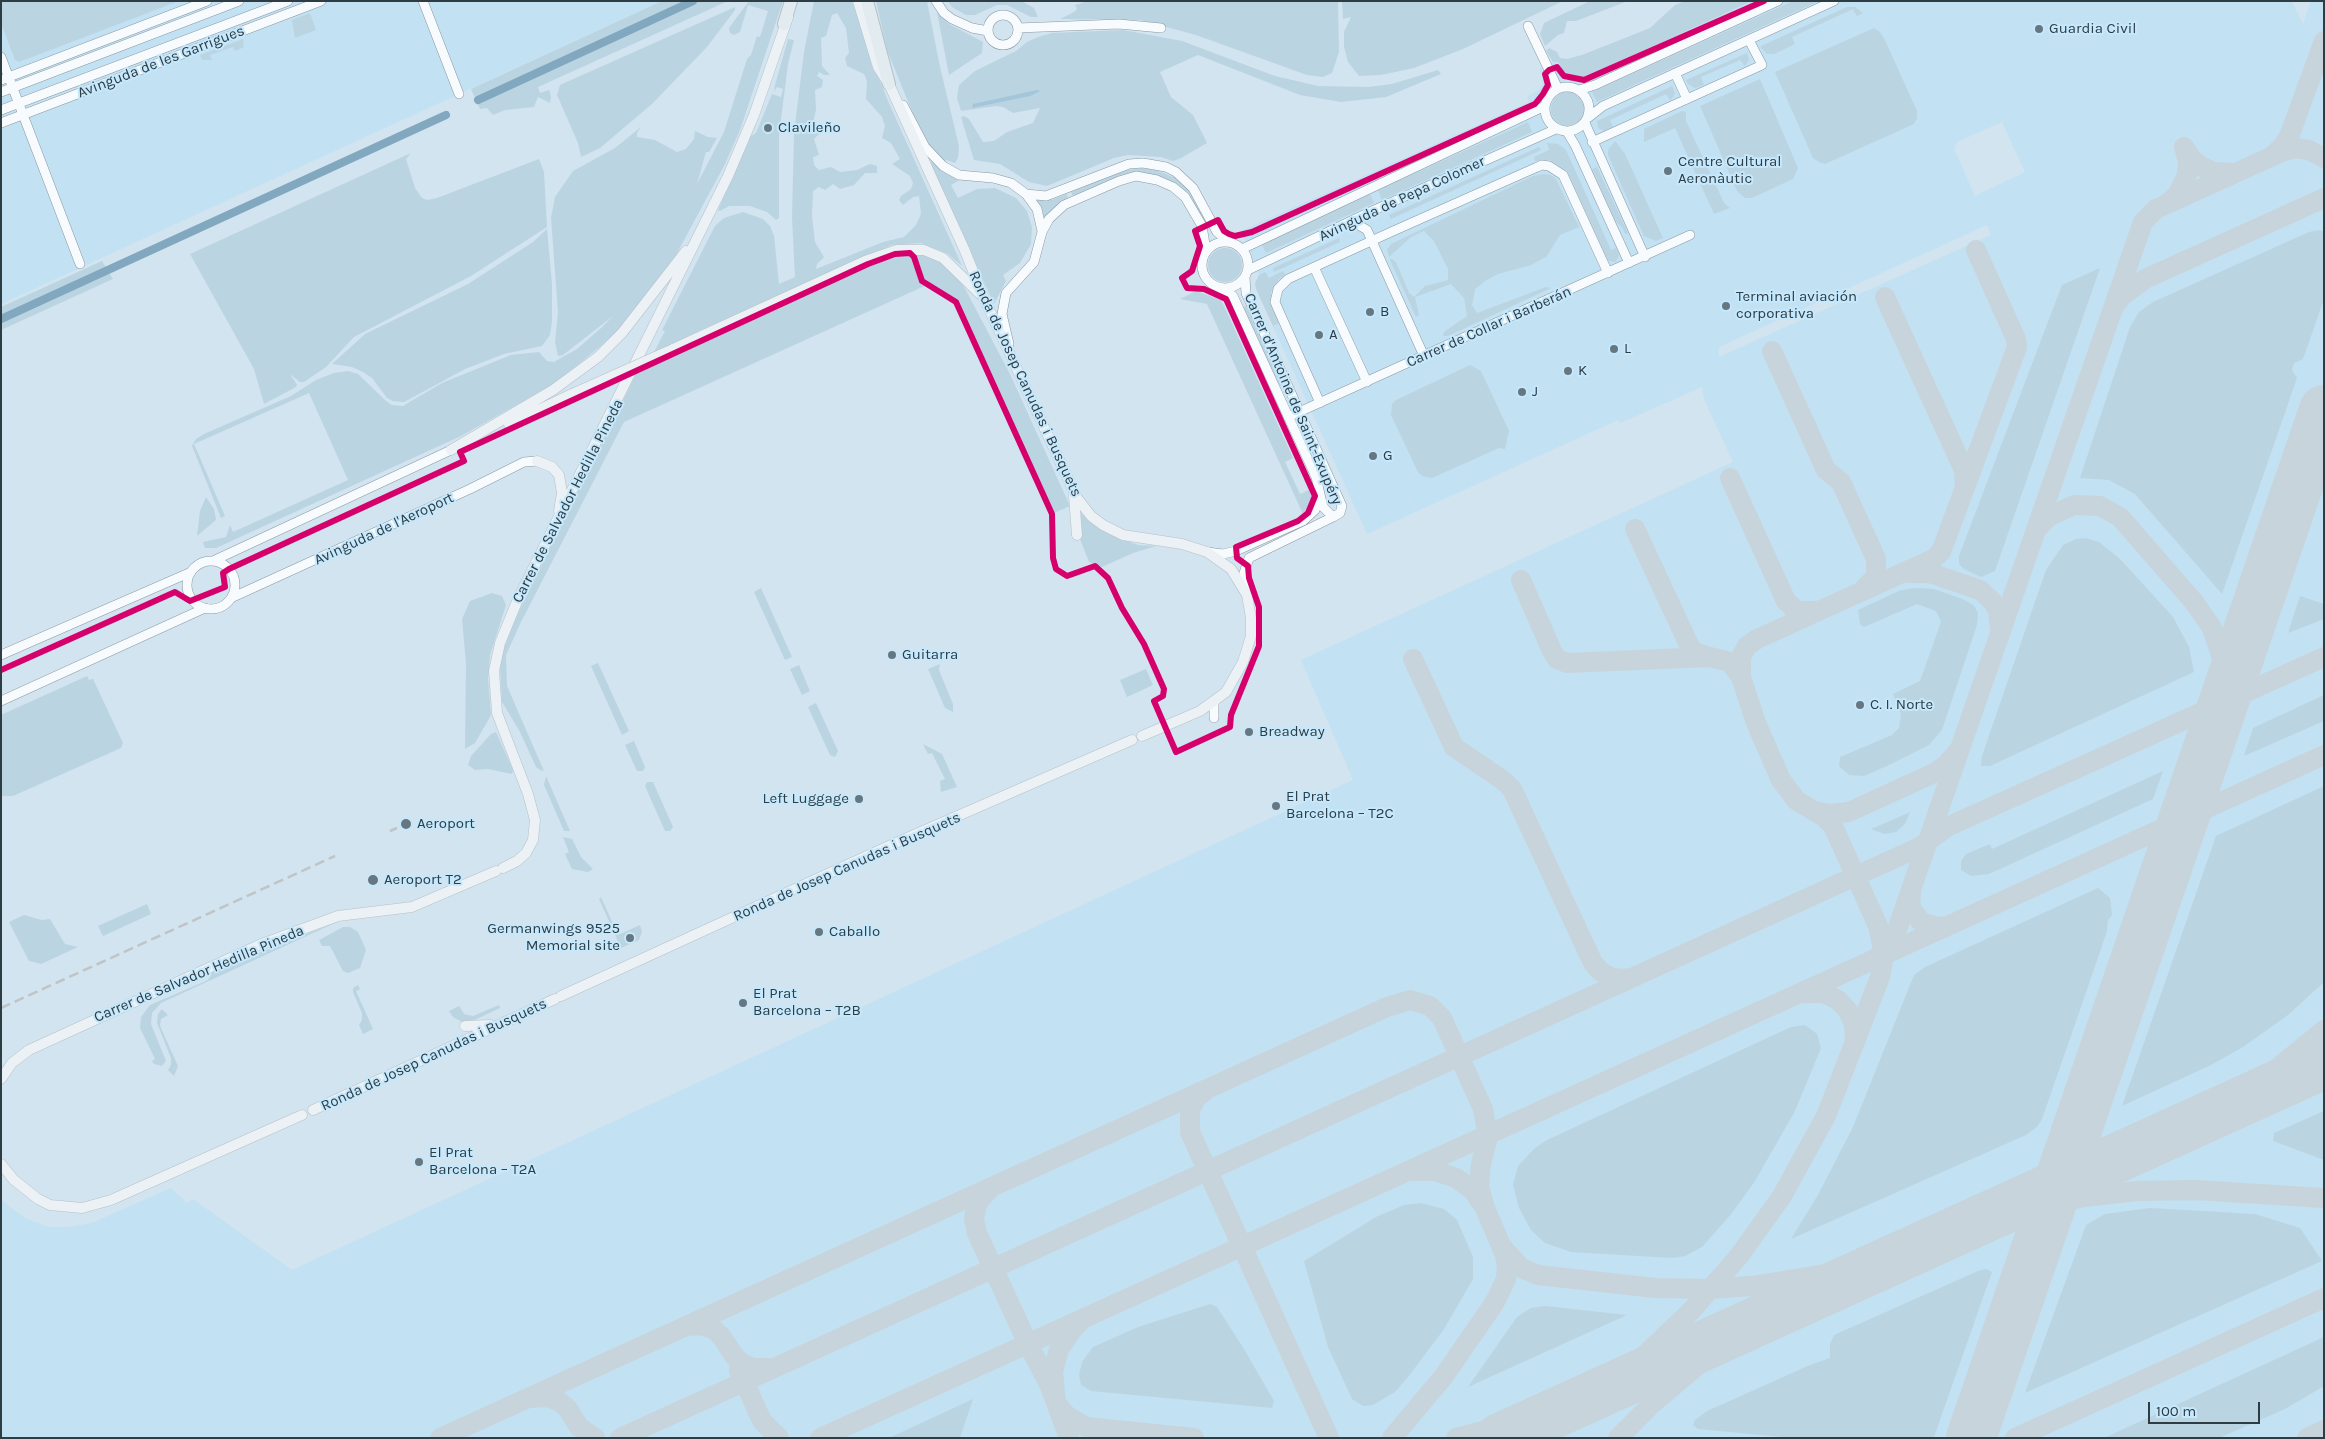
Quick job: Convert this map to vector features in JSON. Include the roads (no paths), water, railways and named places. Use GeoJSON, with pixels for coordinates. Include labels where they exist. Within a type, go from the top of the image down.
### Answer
{"type":"FeatureCollection","features":[{"type":"Feature","properties":{"kind":"highway"},"geometry":{"type":"LineString","coordinates":[[784,24],[790,1]]}},
{"type":"Feature","properties":{"kind":"highway"},"geometry":{"type":"LineString","coordinates":[[866,1],[889,84]]}},
{"type":"Feature","properties":{"kind":"main road","name":"Carrer de Salvador Hedilla Pineda"},"geometry":{"type":"LineString","coordinates":[[1,1079],[20,1057],[45,1042],[259,945],[338,916],[412,907],[517,861],[526,853],[532,840],[535,820],[528,794],[497,713],[494,685],[496,656],[518,599],[711,213],[754,115],[784,24],[796,1]]}},
{"type":"Feature","properties":{"kind":"main road","name":"Ronda de Josep Canudas i Busquets"},"geometry":{"type":"LineString","coordinates":[[312,1110],[891,845],[1200,712],[1226,692],[1248,649],[1252,618],[1247,595],[1231,569],[1207,552],[1182,544],[1135,538],[1112,530],[1091,516],[1072,490],[889,84],[878,67],[858,1]]}},
{"type":"Feature","properties":{"kind":"main road"},"geometry":{"type":"LineString","coordinates":[[451,450],[553,390],[598,357],[622,333],[654,294],[678,263],[711,213]]}},
{"type":"Feature","properties":{"kind":"main road"},"geometry":{"type":"LineString","coordinates":[[451,450],[865,261],[897,250],[924,250],[943,258],[983,296]]}},
{"type":"Feature","properties":{"kind":"main road"},"geometry":{"type":"LineString","coordinates":[[537,461],[552,467],[561,480],[562,493],[558,522]]}},
{"type":"Feature","properties":{"kind":"main road"},"geometry":{"type":"LineString","coordinates":[[1072,490],[1077,535]]}},
{"type":"Feature","properties":{"kind":"main road"},"geometry":{"type":"LineString","coordinates":[[466,1026],[496,1025]]}},
{"type":"Feature","properties":{"kind":"main road","name":"Ronda de Josep Canudas i Busquets"},"geometry":{"type":"LineString","coordinates":[[1,1164],[7,1174],[25,1190],[50,1205],[68,1208],[96,1205],[302,1115]]}},
{"type":"Feature","properties":{"kind":"street"},"geometry":{"type":"LineString","coordinates":[[5,78],[197,3],[207,1]]}},
{"type":"Feature","properties":{"kind":"street","name":"Avinguda de les Garrigues"},"geometry":{"type":"LineString","coordinates":[[1,92],[239,1]]}},
{"type":"Feature","properties":{"kind":"street","name":"Avinguda de les Garrigues"},"geometry":{"type":"LineString","coordinates":[[1,110],[288,1]]}},
{"type":"Feature","properties":{"kind":"street","name":"Avinguda de les Garrigues"},"geometry":{"type":"LineString","coordinates":[[1,123],[321,1]]}},
{"type":"Feature","properties":{"kind":"street"},"geometry":{"type":"LineString","coordinates":[[424,1],[459,94]]}},
{"type":"Feature","properties":{"kind":"street"},"geometry":{"type":"LineString","coordinates":[[936,1],[944,13],[952,19],[972,28],[988,30]]}},
{"type":"Feature","properties":{"kind":"street"},"geometry":{"type":"LineString","coordinates":[[1778,1],[1595,85],[1579,90],[1568,87],[1558,89],[1551,94],[1545,106],[1548,121],[1556,129],[1567,132],[1576,130],[1603,106],[1834,1]]}},
{"type":"Feature","properties":{"kind":"street"},"geometry":{"type":"LineString","coordinates":[[197,3],[212,43]]}},
{"type":"Feature","properties":{"kind":"street"},"geometry":{"type":"LineString","coordinates":[[1002,15],[1014,20],[1018,28],[1013,41],[1004,45],[993,42],[988,30],[991,21],[1002,15]]}},
{"type":"Feature","properties":{"kind":"street"},"geometry":{"type":"LineString","coordinates":[[1018,28],[1119,24],[1161,28]]}},
{"type":"Feature","properties":{"kind":"street"},"geometry":{"type":"LineString","coordinates":[[1528,26],[1558,89]]}},
{"type":"Feature","properties":{"kind":"street"},"geometry":{"type":"LineString","coordinates":[[1592,142],[1762,65],[1749,40]]}},
{"type":"Feature","properties":{"kind":"street"},"geometry":{"type":"LineString","coordinates":[[1,57],[5,78],[13,87],[80,264]]}},
{"type":"Feature","properties":{"kind":"street"},"geometry":{"type":"LineString","coordinates":[[1675,74],[1687,99]]}},
{"type":"Feature","properties":{"kind":"street"},"geometry":{"type":"LineString","coordinates":[[889,84],[925,147],[942,166],[959,175],[993,178],[1011,183],[1026,194],[1037,208],[1042,232]]}},
{"type":"Feature","properties":{"kind":"street"},"geometry":{"type":"LineString","coordinates":[[1579,90],[1588,101],[1587,120],[1592,142],[1645,256]]}},
{"type":"Feature","properties":{"kind":"street","name":"Avinguda de Pepa Colomer"},"geometry":{"type":"LineString","coordinates":[[1242,249],[1545,106]]}},
{"type":"Feature","properties":{"kind":"street","name":"Avinguda de Pepa Colomer"},"geometry":{"type":"LineString","coordinates":[[1246,274],[1372,211],[1556,129]]}},
{"type":"Feature","properties":{"kind":"street"},"geometry":{"type":"LineString","coordinates":[[1567,132],[1575,145],[1629,264]]}},
{"type":"Feature","properties":{"kind":"street"},"geometry":{"type":"LineString","coordinates":[[1013,361],[1003,320],[1002,303],[1011,285],[1034,262],[1042,232],[1049,219],[1064,204],[1119,180],[1136,176],[1156,180],[1173,187],[1185,197],[1202,226],[1206,250],[1201,267],[1203,275],[1212,285],[1219,288],[1234,286],[1246,274],[1248,261],[1242,249],[1229,242],[1218,232],[1193,188],[1176,172],[1157,165],[1128,164],[1046,196],[1026,194]]}},
{"type":"Feature","properties":{"kind":"street","name":"Avinguda de Pepa Colomer"},"geometry":{"type":"LineString","coordinates":[[1280,285],[1288,279],[1314,267],[1535,168],[1548,166],[1563,175],[1608,273]]}},
{"type":"Feature","properties":{"kind":"street"},"geometry":{"type":"LineString","coordinates":[[1367,230],[1372,211]]}},
{"type":"Feature","properties":{"kind":"street"},"geometry":{"type":"LineString","coordinates":[[1352,221],[1367,230],[1424,356]]}},
{"type":"Feature","properties":{"kind":"street","name":"Carrer de Collar i Barberán"},"geometry":{"type":"LineString","coordinates":[[1288,417],[1690,236]]}},
{"type":"Feature","properties":{"kind":"street"},"geometry":{"type":"LineString","coordinates":[[1206,250],[1220,242],[1229,242]]}},
{"type":"Feature","properties":{"kind":"street"},"geometry":{"type":"LineString","coordinates":[[1314,267],[1367,382]]}},
{"type":"Feature","properties":{"kind":"street","name":"Carrer d'Antoine de Saint-Exupéry"},"geometry":{"type":"LineString","coordinates":[[1207,552],[1223,554],[1282,536],[1333,517],[1340,512],[1342,506],[1246,293],[1246,274]]}},
{"type":"Feature","properties":{"kind":"street","name":"Carrer d'Antoine de Saint-Exupéry"},"geometry":{"type":"LineString","coordinates":[[1280,285],[1275,302],[1320,403]]}},
{"type":"Feature","properties":{"kind":"street","name":"Carrer d'Antoine de Saint-Exupéry"},"geometry":{"type":"LineString","coordinates":[[1219,288],[1232,296],[1316,477],[1323,507],[1333,517]]}},
{"type":"Feature","properties":{"kind":"street"},"geometry":{"type":"LineString","coordinates":[[1,655],[191,572],[201,561],[215,560],[451,450]]}},
{"type":"Feature","properties":{"kind":"street","name":"Avinguda de l'Aeroport"},"geometry":{"type":"LineString","coordinates":[[1,701],[205,608],[221,608],[231,598],[470,489],[524,462],[537,461]]}},
{"type":"Feature","properties":{"kind":"street","name":"Carrer d'Antoine de Saint-Exupéry"},"geometry":{"type":"LineString","coordinates":[[1247,595],[1244,573],[1249,558],[1309,516],[1321,493]]}},
{"type":"Feature","properties":{"kind":"street"},"geometry":{"type":"LineString","coordinates":[[215,560],[229,569],[232,576],[234,591],[231,598]]}},
{"type":"Feature","properties":{"kind":"street"},"geometry":{"type":"LineString","coordinates":[[191,572],[188,586],[190,593],[194,600],[205,608]]}},
{"type":"Feature","properties":{"kind":"street"},"geometry":{"type":"LineString","coordinates":[[1214,702],[1214,718]]}},
{"type":"Feature","properties":{"kind":"waterway"},"geometry":{"type":"LineString","coordinates":[[478,100],[693,1]]}},
{"type":"Feature","properties":{"kind":"waterway"},"geometry":{"type":"LineString","coordinates":[[1,319],[446,115]]}},
{"type":"Feature","properties":{"kind":"railway"},"geometry":{"type":"LineString","coordinates":[[390,831],[397,828]]}},
{"type":"Feature","properties":{"kind":"railway"},"geometry":{"type":"LineString","coordinates":[[1,1008],[335,856]]}},
{"type":"Feature","properties":{"kind":"place","name":"Guardia Civil"},"geometry":{"type":"Point","coordinates":[2039,29]}},
{"type":"Feature","properties":{"kind":"place","name":"Clavileño"},"geometry":{"type":"Point","coordinates":[768,128]}},
{"type":"Feature","properties":{"kind":"place","name":"Centre Cultural Aeronàutic"},"geometry":{"type":"Point","coordinates":[1668,171]}},
{"type":"Feature","properties":{"kind":"place","name":"Terminal aviación corporativa"},"geometry":{"type":"Point","coordinates":[1726,306]}},
{"type":"Feature","properties":{"kind":"place","name":"B"},"geometry":{"type":"Point","coordinates":[1370,312]}},
{"type":"Feature","properties":{"kind":"place","name":"A"},"geometry":{"type":"Point","coordinates":[1319,335]}},
{"type":"Feature","properties":{"kind":"place","name":"L"},"geometry":{"type":"Point","coordinates":[1614,349]}},
{"type":"Feature","properties":{"kind":"place","name":"K"},"geometry":{"type":"Point","coordinates":[1568,371]}},
{"type":"Feature","properties":{"kind":"place","name":"J"},"geometry":{"type":"Point","coordinates":[1522,392]}},
{"type":"Feature","properties":{"kind":"place","name":"G"},"geometry":{"type":"Point","coordinates":[1373,456]}},
{"type":"Feature","properties":{"kind":"place","name":"Guitarra"},"geometry":{"type":"Point","coordinates":[892,655]}},
{"type":"Feature","properties":{"kind":"place","name":"C. I. Norte"},"geometry":{"type":"Point","coordinates":[1860,705]}},
{"type":"Feature","properties":{"kind":"place","name":"Breadway"},"geometry":{"type":"Point","coordinates":[1249,732]}},
{"type":"Feature","properties":{"kind":"place","name":"Left Luggage"},"geometry":{"type":"Point","coordinates":[859,799]}},
{"type":"Feature","properties":{"kind":"place","name":"El Prat Barcelona – T2C"},"geometry":{"type":"Point","coordinates":[1276,806]}},
{"type":"Feature","properties":{"kind":"place","name":"Aeroport"},"geometry":{"type":"Point","coordinates":[406,824]}},
{"type":"Feature","properties":{"kind":"place","name":"Aeroport T2"},"geometry":{"type":"Point","coordinates":[373,880]}},
{"type":"Feature","properties":{"kind":"place","name":"Caballo"},"geometry":{"type":"Point","coordinates":[819,932]}},
{"type":"Feature","properties":{"kind":"place","name":"Germanwings 9525 Memorial site"},"geometry":{"type":"Point","coordinates":[630,938]}},
{"type":"Feature","properties":{"kind":"place","name":"El Prat Barcelona – T2B"},"geometry":{"type":"Point","coordinates":[743,1003]}},
{"type":"Feature","properties":{"kind":"place","name":"El Prat Barcelona – T2A"},"geometry":{"type":"Point","coordinates":[419,1162]}}]}
